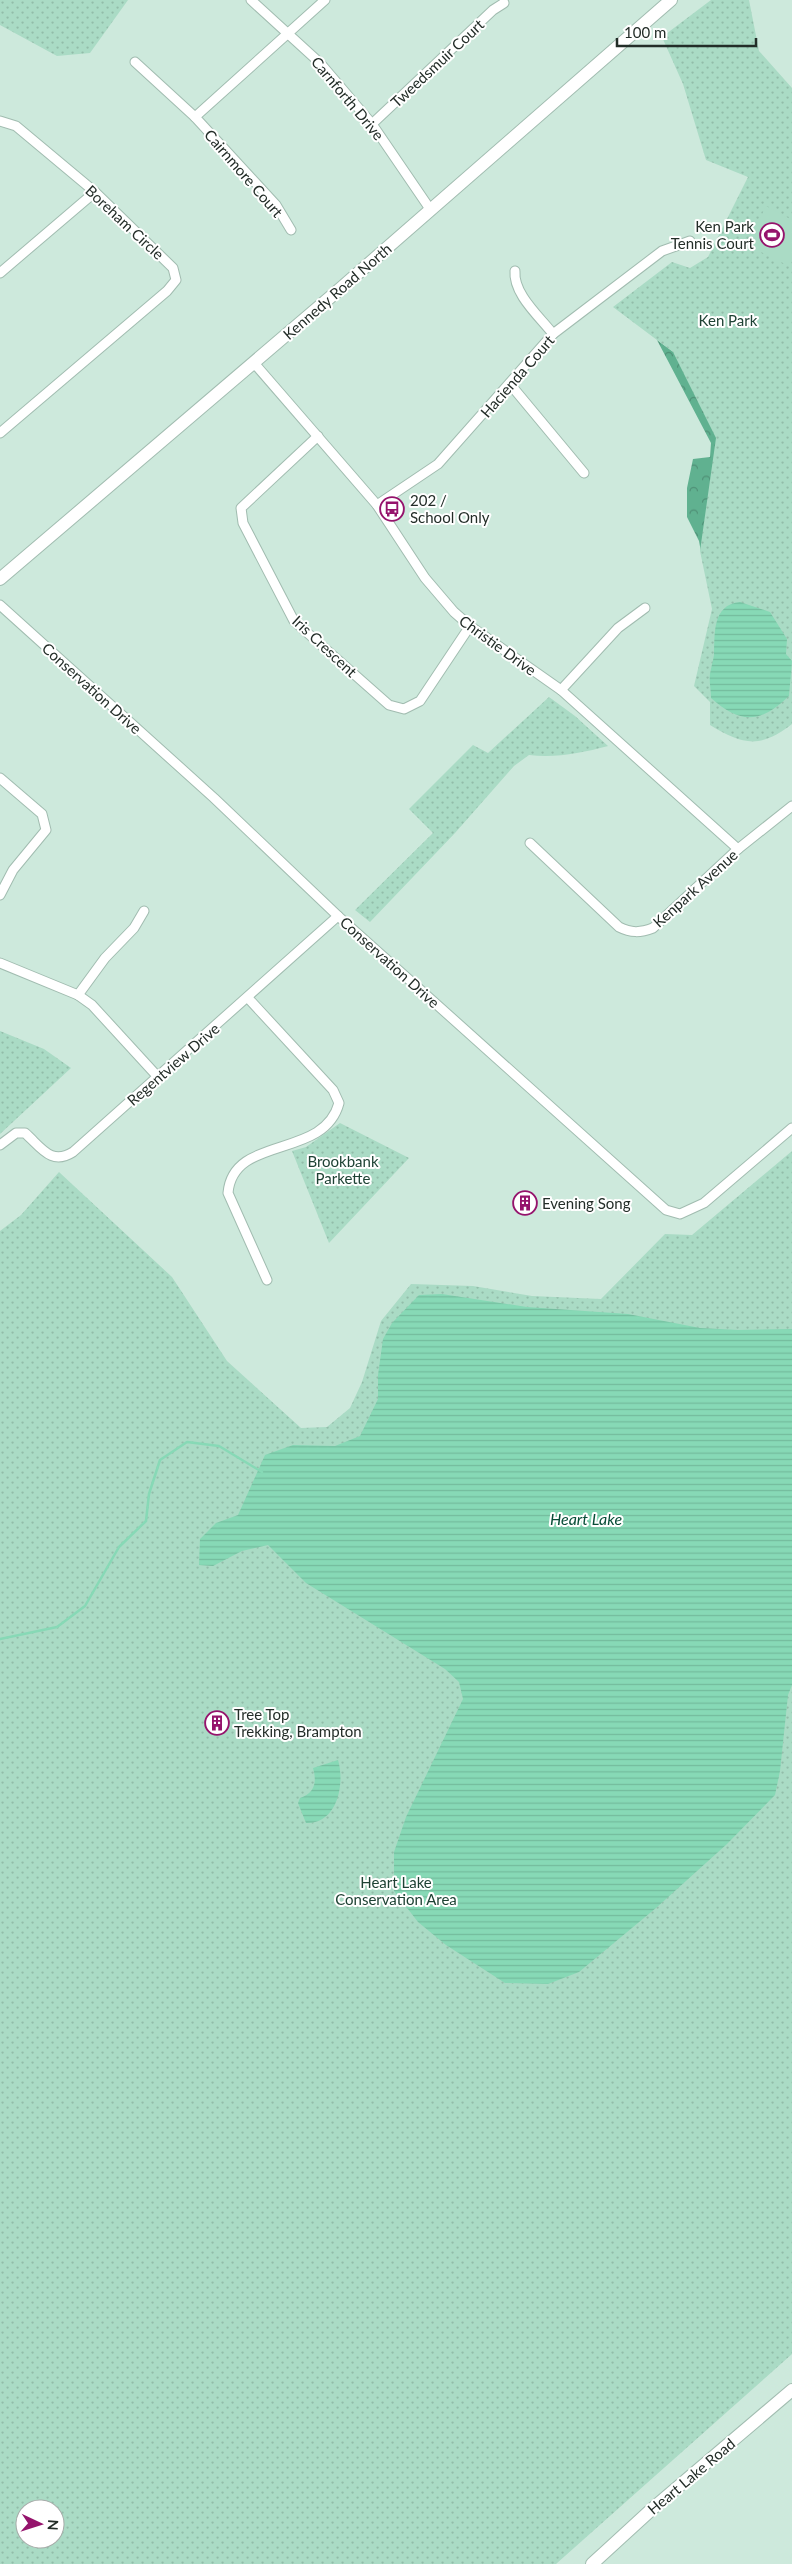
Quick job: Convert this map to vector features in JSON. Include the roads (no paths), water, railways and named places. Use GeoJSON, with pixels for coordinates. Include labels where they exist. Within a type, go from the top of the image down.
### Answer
{"type":"FeatureCollection","features":[{"type":"Feature","properties":{"kind":"main road","name":"Kennedy Road North"},"geometry":{"type":"LineString","coordinates":[[0,579],[254,363],[671,0]]}},
{"type":"Feature","properties":{"kind":"main road","name":"Heart Lake Road"},"geometry":{"type":"LineString","coordinates":[[592,2564],[652,2509],[792,2390]]}},
{"type":"Feature","properties":{"kind":"street","name":"Carnforth Drive"},"geometry":{"type":"LineString","coordinates":[[251,0],[320,63],[372,124],[430,209]]}},
{"type":"Feature","properties":{"kind":"street","name":"Cairnmore Court"},"geometry":{"type":"LineString","coordinates":[[195,117],[324,0]]}},
{"type":"Feature","properties":{"kind":"street","name":"Tweedsmuir Court"},"geometry":{"type":"LineString","coordinates":[[372,124],[493,10],[504,3]]}},
{"type":"Feature","properties":{"kind":"street","name":"Cairnmore Court"},"geometry":{"type":"LineString","coordinates":[[135,62],[195,117],[276,205],[291,230]]}},
{"type":"Feature","properties":{"kind":"street","name":"Boreham Circle"},"geometry":{"type":"LineString","coordinates":[[0,121],[16,126],[95,192],[173,268],[176,280],[168,290],[0,433]]}},
{"type":"Feature","properties":{"kind":"street"},"geometry":{"type":"LineString","coordinates":[[0,274],[95,192]]}},
{"type":"Feature","properties":{"kind":"street","name":"Hacienda Court"},"geometry":{"type":"LineString","coordinates":[[377,505],[438,464],[553,334],[662,251],[690,240]]}},
{"type":"Feature","properties":{"kind":"street"},"geometry":{"type":"LineString","coordinates":[[515,271],[515,281],[519,291],[553,334]]}},
{"type":"Feature","properties":{"kind":"street","name":"Christie Drive"},"geometry":{"type":"LineString","coordinates":[[254,363],[377,505],[425,578],[454,612],[470,626],[561,690],[738,849]]}},
{"type":"Feature","properties":{"kind":"street"},"geometry":{"type":"LineString","coordinates":[[510,384],[584,472]]}},
{"type":"Feature","properties":{"kind":"street","name":"Iris Crescent"},"geometry":{"type":"LineString","coordinates":[[318,436],[241,508],[242,523],[294,621],[389,705],[404,709],[420,700],[470,626]]}},
{"type":"Feature","properties":{"kind":"street","name":"Conservation Drive"},"geometry":{"type":"LineString","coordinates":[[0,605],[214,798],[338,916],[666,1210],[680,1214],[704,1203],[792,1128]]}},
{"type":"Feature","properties":{"kind":"street"},"geometry":{"type":"LineString","coordinates":[[561,690],[618,628],[645,608]]}},
{"type":"Feature","properties":{"kind":"street"},"geometry":{"type":"LineString","coordinates":[[0,778],[42,814],[46,830],[13,870],[0,895]]}},
{"type":"Feature","properties":{"kind":"street","name":"Kenpark Avenue"},"geometry":{"type":"LineString","coordinates":[[530,843],[619,927],[629,932],[643,932],[653,928],[738,849],[792,806]]}},
{"type":"Feature","properties":{"kind":"street"},"geometry":{"type":"LineString","coordinates":[[78,995],[105,958],[134,928],[144,911]]}},
{"type":"Feature","properties":{"kind":"street","name":"Regentview Drive"},"geometry":{"type":"LineString","coordinates":[[0,1145],[16,1133],[25,1132],[55,1158],[63,1158],[73,1152],[338,916]]}},
{"type":"Feature","properties":{"kind":"street"},"geometry":{"type":"LineString","coordinates":[[0,963],[78,995],[92,1005],[158,1077]]}},
{"type":"Feature","properties":{"kind":"street"},"geometry":{"type":"LineString","coordinates":[[248,998],[333,1090],[339,1103],[332,1119],[323,1127],[292,1145],[256,1155],[244,1162],[230,1179],[228,1193],[267,1280]]}},
{"type":"Feature","properties":{"kind":"water"},"geometry":{"type":"Polygon","coordinates":[[[740,602],[770,612],[787,639],[786,654],[792,661],[789,696],[779,705],[760,716],[741,716],[732,713],[711,698],[710,677],[717,621],[724,608],[740,602]]]}},
{"type":"Feature","properties":{"kind":"water","name":"Heart Lake"},"geometry":{"type":"Polygon","coordinates":[[[442,1294],[527,1307],[628,1314],[700,1328],[738,1330],[792,1329],[792,1685],[788,1695],[780,1771],[775,1795],[727,1844],[656,1908],[579,1972],[548,1984],[505,1983],[446,1945],[418,1922],[394,1891],[394,1852],[406,1817],[463,1699],[459,1682],[445,1669],[306,1583],[268,1545],[242,1551],[213,1566],[199,1565],[200,1539],[216,1523],[238,1515],[265,1455],[293,1445],[335,1446],[360,1436],[378,1399],[378,1375],[383,1339],[392,1323],[419,1295],[442,1294]]]}},
{"type":"Feature","properties":{"kind":"water"},"geometry":{"type":"Polygon","coordinates":[[[338,1760],[340,1769],[339,1790],[332,1810],[317,1822],[306,1823],[298,1803],[300,1798],[309,1793],[314,1786],[313,1768],[338,1760]]]}},
{"type":"Feature","properties":{"kind":"waterway"},"geometry":{"type":"LineString","coordinates":[[0,1639],[57,1627],[85,1606],[119,1547],[146,1521],[149,1494],[160,1460],[187,1442],[219,1446],[262,1472]]}},
{"type":"Feature","properties":{"kind":"place","name":"Ken Park Tennis Court"},"geometry":{"type":"Point","coordinates":[772,235]}},
{"type":"Feature","properties":{"kind":"place","name":"202 / School Only"},"geometry":{"type":"Point","coordinates":[392,509]}},
{"type":"Feature","properties":{"kind":"place","name":"Evening Song"},"geometry":{"type":"Point","coordinates":[525,1203]}},
{"type":"Feature","properties":{"kind":"place","name":"Tree Top Trekking, Brampton"},"geometry":{"type":"Point","coordinates":[217,1723]}},
{"type":"Feature","properties":{"kind":"park label","name":"Ken Park"},"geometry":{"type":"Point","coordinates":[728,320]}},
{"type":"Feature","properties":{"kind":"park label","name":"Brookbank Parkette"},"geometry":{"type":"Point","coordinates":[343,1170]}},
{"type":"Feature","properties":{"kind":"park label","name":"Heart Lake Conservation Area"},"geometry":{"type":"Point","coordinates":[396,1890]}}]}
